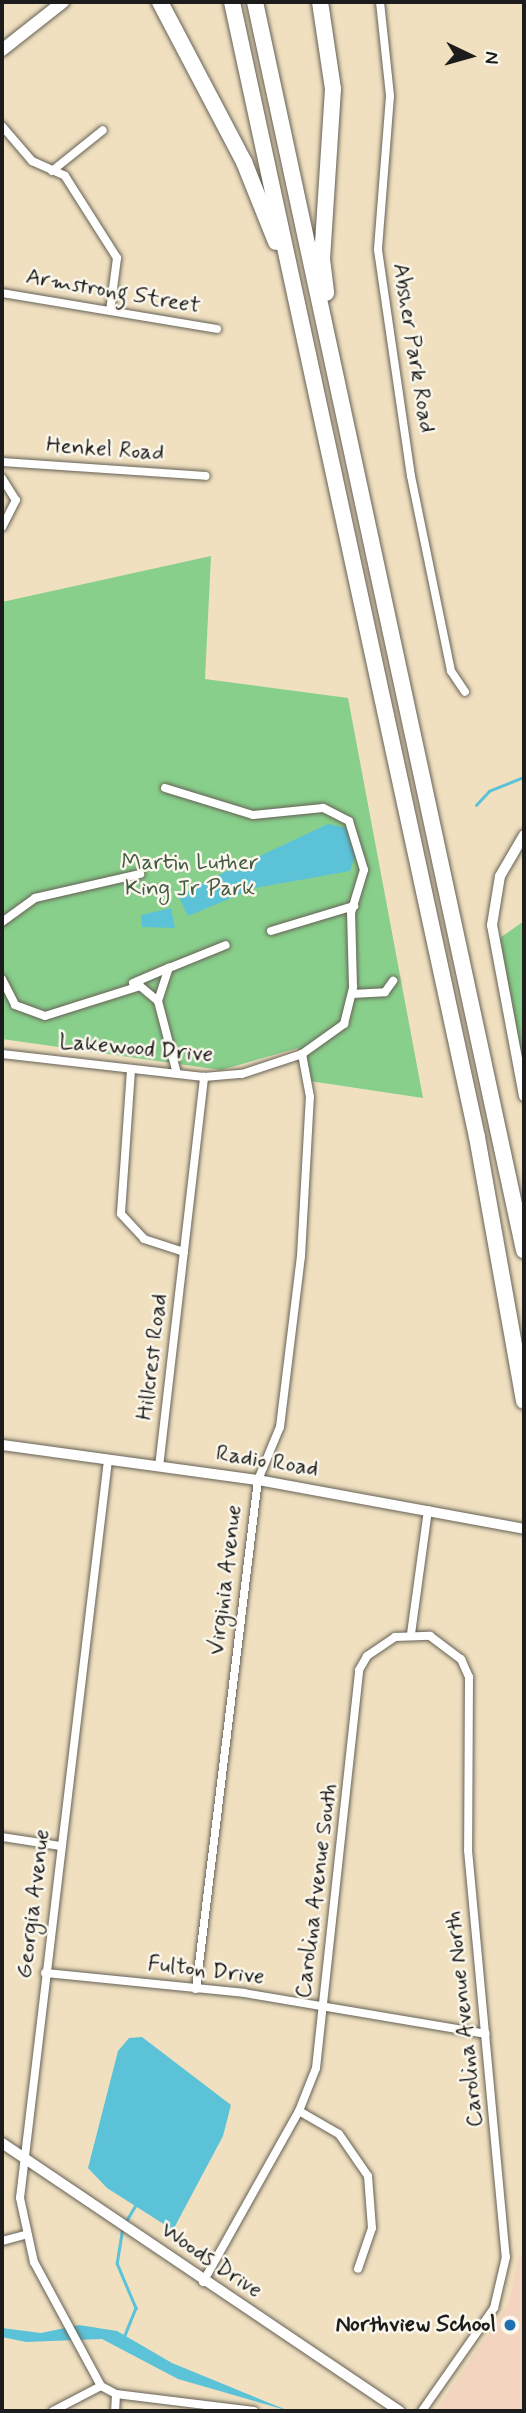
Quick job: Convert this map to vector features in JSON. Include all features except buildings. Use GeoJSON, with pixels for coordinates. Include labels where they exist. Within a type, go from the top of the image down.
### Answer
{"type":"FeatureCollection","features":[{"type":"Feature","properties":{"kind":"highway"},"geometry":{"type":"LineString","coordinates":[[160,2],[244,162],[300,318]]}},
{"type":"Feature","properties":{"kind":"highway"},"geometry":{"type":"LineString","coordinates":[[232,2],[477,1138],[524,1401]]}},
{"type":"Feature","properties":{"kind":"highway"},"geometry":{"type":"LineString","coordinates":[[254,2],[524,1250]]}},
{"type":"Feature","properties":{"kind":"highway"},"geometry":{"type":"LineString","coordinates":[[320,2],[333,89],[322,259],[346,427]]}},
{"type":"Feature","properties":{"kind":"main road"},"geometry":{"type":"LineString","coordinates":[[2,50],[63,2]]}},
{"type":"Feature","properties":{"kind":"street","name":"Absher Park Road"},"geometry":{"type":"LineString","coordinates":[[380,2],[390,96],[378,250],[411,476],[451,671],[465,692]]}},
{"type":"Feature","properties":{"kind":"street"},"geometry":{"type":"LineString","coordinates":[[2,126],[32,162],[52,171],[73,187],[117,258],[110,311]]}},
{"type":"Feature","properties":{"kind":"street"},"geometry":{"type":"LineString","coordinates":[[52,171],[103,130]]}},
{"type":"Feature","properties":{"kind":"street","name":"Armstrong Street"},"geometry":{"type":"LineString","coordinates":[[2,293],[218,329]]}},
{"type":"Feature","properties":{"kind":"street","name":"Henkel Road"},"geometry":{"type":"LineString","coordinates":[[2,462],[206,476]]}},
{"type":"Feature","properties":{"kind":"street"},"geometry":{"type":"LineString","coordinates":[[2,478],[16,500],[2,527]]}},
{"type":"Feature","properties":{"kind":"street","name":"Lakewood Drive"},"geometry":{"type":"LineString","coordinates":[[2,1054],[204,1077],[242,1074],[302,1054],[344,1024],[352,994],[354,906],[364,870],[354,830],[343,817],[323,808],[254,815],[165,788]]}},
{"type":"Feature","properties":{"kind":"street"},"geometry":{"type":"LineString","coordinates":[[524,835],[500,876],[492,925],[524,1096]]}},
{"type":"Feature","properties":{"kind":"street"},"geometry":{"type":"LineString","coordinates":[[2,922],[35,898],[140,874]]}},
{"type":"Feature","properties":{"kind":"street"},"geometry":{"type":"LineString","coordinates":[[271,931],[354,906]]}},
{"type":"Feature","properties":{"kind":"street"},"geometry":{"type":"LineString","coordinates":[[2,979],[15,1005],[45,1016],[61,1015],[226,945]]}},
{"type":"Feature","properties":{"kind":"street"},"geometry":{"type":"LineString","coordinates":[[169,968],[158,1001],[177,1074]]}},
{"type":"Feature","properties":{"kind":"street"},"geometry":{"type":"LineString","coordinates":[[352,994],[385,992],[393,981]]}},
{"type":"Feature","properties":{"kind":"street"},"geometry":{"type":"LineString","coordinates":[[133,983],[158,1001]]}},
{"type":"Feature","properties":{"kind":"street","name":"Virginia Avenue"},"geometry":{"type":"LineString","coordinates":[[196,1989],[258,1480],[280,1427],[301,1256],[310,1097],[302,1054]]}},
{"type":"Feature","properties":{"kind":"street"},"geometry":{"type":"LineString","coordinates":[[131,1070],[121,1214],[144,1239],[184,1252]]}},
{"type":"Feature","properties":{"kind":"street","name":"Hillcrest Road"},"geometry":{"type":"LineString","coordinates":[[159,1467],[204,1077]]}},
{"type":"Feature","properties":{"kind":"street","name":"Radio Road"},"geometry":{"type":"LineString","coordinates":[[2,1445],[258,1480],[524,1529]]}},
{"type":"Feature","properties":{"kind":"street","name":"Georgia Avenue"},"geometry":{"type":"LineString","coordinates":[[101,2386],[66,2322],[25,2235],[22,2156],[108,1460]]}},
{"type":"Feature","properties":{"kind":"street"},"geometry":{"type":"LineString","coordinates":[[411,1634],[428,1510]]}},
{"type":"Feature","properties":{"kind":"street","name":"Carolina Avenue South"},"geometry":{"type":"LineString","coordinates":[[203,2282],[299,2112],[316,2068],[359,1670],[379,1644],[411,1634]]}},
{"type":"Feature","properties":{"kind":"street","name":"Carolina Avenue North"},"geometry":{"type":"LineString","coordinates":[[411,1634],[448,1645],[469,1677],[467,1833],[505,2231],[502,2283],[481,2330],[422,2411]]}},
{"type":"Feature","properties":{"kind":"street"},"geometry":{"type":"LineString","coordinates":[[2,1838],[61,1846]]}},
{"type":"Feature","properties":{"kind":"street","name":"Fulton Drive"},"geometry":{"type":"LineString","coordinates":[[45,1973],[196,1989],[486,2034]]}},
{"type":"Feature","properties":{"kind":"street"},"geometry":{"type":"LineString","coordinates":[[299,2112],[339,2134],[368,2176],[372,2228],[358,2269]]}},
{"type":"Feature","properties":{"kind":"street","name":"Woods Drive"},"geometry":{"type":"LineString","coordinates":[[2,2143],[203,2282],[400,2411]]}},
{"type":"Feature","properties":{"kind":"street"},"geometry":{"type":"LineString","coordinates":[[2,2241],[25,2235]]}},
{"type":"Feature","properties":{"kind":"street"},"geometry":{"type":"LineString","coordinates":[[53,2411],[101,2386],[116,2394],[254,2411]]}},
{"type":"Feature","properties":{"kind":"street"},"geometry":{"type":"LineString","coordinates":[[115,2411],[116,2394]]}},
{"type":"Feature","properties":{"kind":"shaded area","name":"Northview School"},"geometry":{"type":"Polygon","coordinates":[[[519,2256],[524,2256],[524,2411],[436,2411],[509,2303],[519,2256]]]}},
{"type":"Feature","properties":{"kind":"green space","name":"Martin Luther King Jr Park"},"geometry":{"type":"Polygon","coordinates":[[[211,556],[205,679],[348,698],[423,1098],[303,1080],[298,1048],[221,1070],[2,1039],[2,602],[211,556]]]}},
{"type":"Feature","properties":{"kind":"green space"},"geometry":{"type":"Polygon","coordinates":[[[524,921],[524,1076],[494,942],[524,921]]]}},
{"type":"Feature","properties":{"kind":"water"},"geometry":{"type":"Polygon","coordinates":[[[328,824],[346,828],[355,856],[350,871],[255,888],[188,916],[179,897],[198,885],[328,824]]]}},
{"type":"Feature","properties":{"kind":"water"},"geometry":{"type":"Polygon","coordinates":[[[171,908],[175,928],[142,927],[141,915],[171,908]]]}},
{"type":"Feature","properties":{"kind":"water"},"geometry":{"type":"Polygon","coordinates":[[[142,2037],[231,2105],[223,2136],[173,2230],[107,2188],[88,2168],[118,2051],[129,2038],[142,2037]]]}},
{"type":"Feature","properties":{"kind":"water"},"geometry":{"type":"Polygon","coordinates":[[[79,2325],[117,2331],[172,2363],[289,2411],[178,2379],[102,2339],[26,2342],[2,2337],[2,2328],[41,2333],[79,2325]]]}},
{"type":"Feature","properties":{"kind":"waterway"},"geometry":{"type":"LineString","coordinates":[[476,805],[489,791],[524,777]]}},
{"type":"Feature","properties":{"kind":"waterway"},"geometry":{"type":"LineString","coordinates":[[126,2221],[135,2206]]}},
{"type":"Feature","properties":{"kind":"waterway"},"geometry":{"type":"LineString","coordinates":[[123,2227],[117,2263],[136,2308],[124,2337]]}},
{"type":"Feature","properties":{"kind":"place","name":"Northview School"},"geometry":{"type":"Point","coordinates":[510,2325]}}]}
